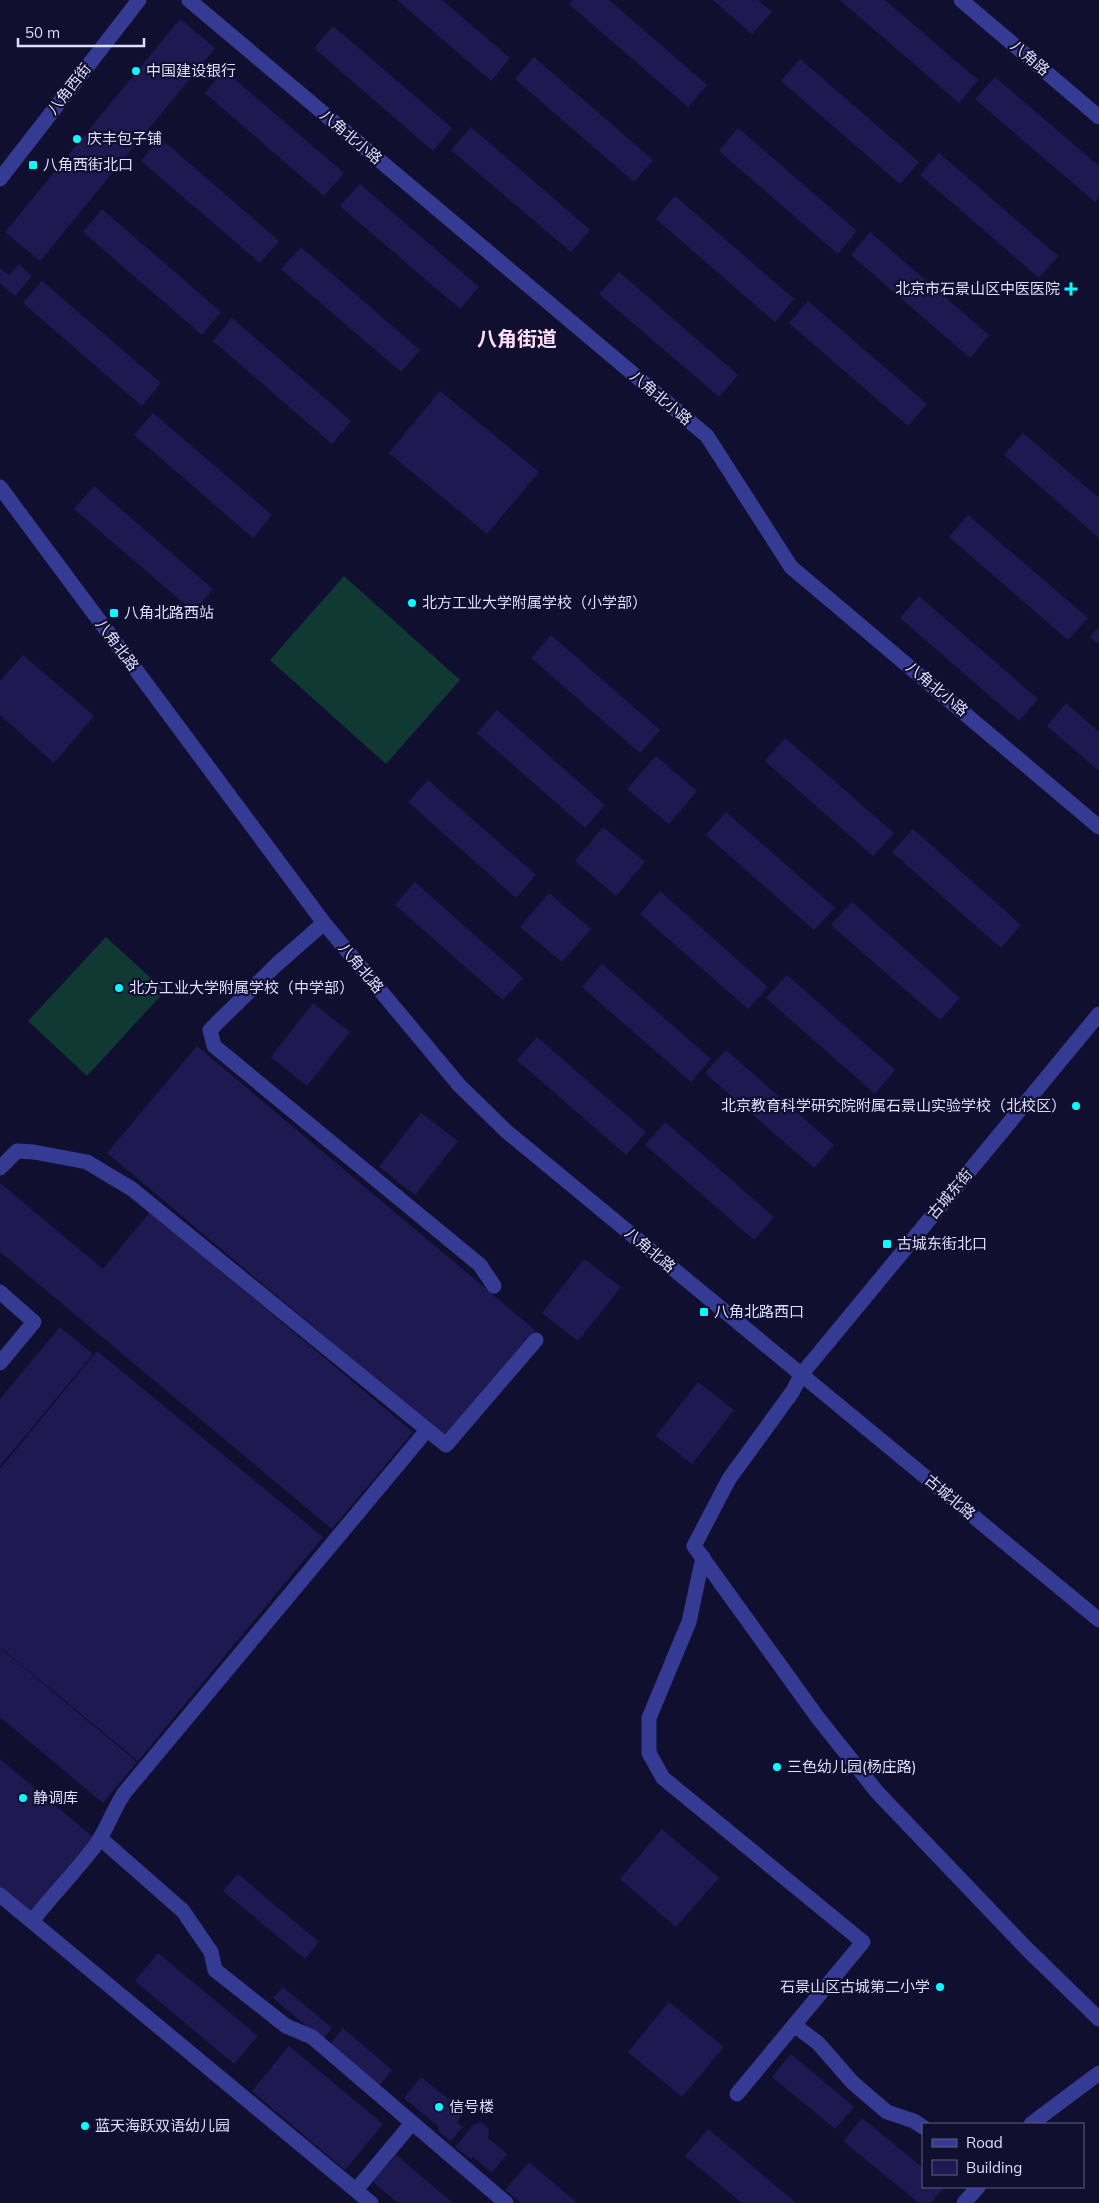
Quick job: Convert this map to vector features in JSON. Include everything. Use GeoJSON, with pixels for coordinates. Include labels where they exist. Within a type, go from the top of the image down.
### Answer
{"type":"FeatureCollection","features":[{"type":"Feature","properties":{"kind":"street","name":"八角西街"},"geometry":{"type":"LineString","coordinates":[[0,179],[139,0]]}},
{"type":"Feature","properties":{"kind":"street","name":"八角北小路"},"geometry":{"type":"LineString","coordinates":[[189,0],[706,436],[791,567],[1099,827]]}},
{"type":"Feature","properties":{"kind":"street","name":"八角路"},"geometry":{"type":"LineString","coordinates":[[961,0],[1099,116]]}},
{"type":"Feature","properties":{"kind":"street","name":"八角北路"},"geometry":{"type":"LineString","coordinates":[[0,487],[324,923],[459,1085],[494,1120],[802,1375]]}},
{"type":"Feature","properties":{"kind":"street"},"geometry":{"type":"LineString","coordinates":[[324,923],[276,964],[210,1030],[214,1046],[480,1265],[494,1286]]}},
{"type":"Feature","properties":{"kind":"street","name":"古城东街"},"geometry":{"type":"LineString","coordinates":[[702,1557],[694,1546],[729,1480],[793,1392],[802,1375],[1099,1014]]}},
{"type":"Feature","properties":{"kind":"street"},"geometry":{"type":"LineString","coordinates":[[0,1168],[17,1151],[34,1152],[87,1162],[132,1189],[446,1445],[536,1340]]}},
{"type":"Feature","properties":{"kind":"street"},"geometry":{"type":"LineString","coordinates":[[0,1292],[34,1322],[0,1363]]}},
{"type":"Feature","properties":{"kind":"street","name":"古城北路"},"geometry":{"type":"LineString","coordinates":[[802,1375],[1099,1620]]}},
{"type":"Feature","properties":{"kind":"street"},"geometry":{"type":"LineString","coordinates":[[32,1921],[100,1838],[115,1807],[133,1782],[427,1430]]}},
{"type":"Feature","properties":{"kind":"street"},"geometry":{"type":"LineString","coordinates":[[702,1557],[818,1718],[877,1792],[1026,1948],[1099,2019]]}},
{"type":"Feature","properties":{"kind":"street"},"geometry":{"type":"LineString","coordinates":[[702,1557],[688,1622],[649,1718],[649,1753],[663,1778],[862,1942],[738,2094]]}},
{"type":"Feature","properties":{"kind":"street"},"geometry":{"type":"LineString","coordinates":[[100,1838],[182,1911],[211,1952],[215,1970],[286,2026],[312,2037],[506,2203]]}},
{"type":"Feature","properties":{"kind":"street"},"geometry":{"type":"LineString","coordinates":[[0,1895],[371,2203]]}},
{"type":"Feature","properties":{"kind":"street"},"geometry":{"type":"LineString","coordinates":[[794,2025],[818,2043],[852,2082],[887,2112],[914,2120],[922,2126]]}},
{"type":"Feature","properties":{"kind":"street"},"geometry":{"type":"LineString","coordinates":[[1032,2123],[1099,2073]]}},
{"type":"Feature","properties":{"kind":"street"},"geometry":{"type":"LineString","coordinates":[[356,2190],[412,2123]]}},
{"type":"Feature","properties":{"kind":"street"},"geometry":{"type":"LineString","coordinates":[[964,2203],[977,2188]]}},
{"type":"Feature","properties":{"kind":"green space"},"geometry":{"type":"Polygon","coordinates":[[[344,576],[460,680],[386,764],[270,660],[344,576]]]}},
{"type":"Feature","properties":{"kind":"green space"},"geometry":{"type":"Polygon","coordinates":[[[106,937],[165,991],[87,1076],[28,1021],[106,937]]]}},
{"type":"Feature","properties":{"kind":"building"},"geometry":{"type":"Polygon","coordinates":[[[397,0],[442,0],[510,58],[491,81],[397,0]]]}},
{"type":"Feature","properties":{"kind":"building"},"geometry":{"type":"Polygon","coordinates":[[[572,0],[609,0],[707,85],[688,107],[569,4],[572,0]]]}},
{"type":"Feature","properties":{"kind":"building"},"geometry":{"type":"Polygon","coordinates":[[[713,0],[758,0],[772,12],[752,34],[713,0]]]}},
{"type":"Feature","properties":{"kind":"building"},"geometry":{"type":"Polygon","coordinates":[[[840,0],[885,0],[978,80],[959,103],[840,0]]]}},
{"type":"Feature","properties":{"kind":"building"},"geometry":{"type":"Polygon","coordinates":[[[180,19],[215,48],[40,261],[5,232],[180,19]]]}},
{"type":"Feature","properties":{"kind":"building"},"geometry":{"type":"Polygon","coordinates":[[[333,26],[452,128],[433,151],[314,48],[333,26]]]}},
{"type":"Feature","properties":{"kind":"building"},"geometry":{"type":"Polygon","coordinates":[[[534,57],[653,160],[634,182],[515,79],[534,57]]]}},
{"type":"Feature","properties":{"kind":"building"},"geometry":{"type":"Polygon","coordinates":[[[800,59],[919,162],[900,184],[781,81],[800,59]]]}},
{"type":"Feature","properties":{"kind":"building"},"geometry":{"type":"Polygon","coordinates":[[[224,70],[344,173],[324,196],[205,93],[224,70]]]}},
{"type":"Feature","properties":{"kind":"building"},"geometry":{"type":"Polygon","coordinates":[[[995,77],[1099,166],[1099,197],[1095,202],[975,99],[995,77]]]}},
{"type":"Feature","properties":{"kind":"building"},"geometry":{"type":"Polygon","coordinates":[[[471,127],[590,230],[571,252],[451,150],[471,127]]]}},
{"type":"Feature","properties":{"kind":"building"},"geometry":{"type":"Polygon","coordinates":[[[738,128],[857,231],[838,254],[719,151],[738,128]]]}},
{"type":"Feature","properties":{"kind":"building"},"geometry":{"type":"Polygon","coordinates":[[[160,138],[279,241],[260,263],[141,161],[160,138]]]}},
{"type":"Feature","properties":{"kind":"building"},"geometry":{"type":"Polygon","coordinates":[[[939,153],[1058,256],[1039,278],[920,175],[939,153]]]}},
{"type":"Feature","properties":{"kind":"building"},"geometry":{"type":"Polygon","coordinates":[[[360,184],[479,287],[460,309],[340,206],[360,184]]]}},
{"type":"Feature","properties":{"kind":"building"},"geometry":{"type":"Polygon","coordinates":[[[675,196],[794,299],[775,322],[656,219],[675,196]]]}},
{"type":"Feature","properties":{"kind":"building"},"geometry":{"type":"Polygon","coordinates":[[[102,209],[221,312],[202,335],[83,232],[102,209]]]}},
{"type":"Feature","properties":{"kind":"building"},"geometry":{"type":"Polygon","coordinates":[[[870,232],[989,335],[970,358],[851,255],[870,232]]]}},
{"type":"Feature","properties":{"kind":"building"},"geometry":{"type":"Polygon","coordinates":[[[301,247],[420,350],[401,372],[281,269],[301,247]]]}},
{"type":"Feature","properties":{"kind":"building"},"geometry":{"type":"Polygon","coordinates":[[[19,264],[32,276],[15,296],[0,283],[0,268],[9,275],[19,264]]]}},
{"type":"Feature","properties":{"kind":"building"},"geometry":{"type":"Polygon","coordinates":[[[619,272],[738,375],[719,397],[599,294],[619,272]]]}},
{"type":"Feature","properties":{"kind":"building"},"geometry":{"type":"Polygon","coordinates":[[[42,281],[161,383],[142,406],[23,303],[42,281]]]}},
{"type":"Feature","properties":{"kind":"building"},"geometry":{"type":"Polygon","coordinates":[[[808,301],[927,404],[908,426],[789,323],[808,301]]]}},
{"type":"Feature","properties":{"kind":"building"},"geometry":{"type":"Polygon","coordinates":[[[232,318],[351,421],[332,444],[213,341],[232,318]]]}},
{"type":"Feature","properties":{"kind":"building"},"geometry":{"type":"Polygon","coordinates":[[[440,391],[539,472],[487,534],[389,453],[440,391]]]}},
{"type":"Feature","properties":{"kind":"building"},"geometry":{"type":"Polygon","coordinates":[[[153,413],[272,515],[253,538],[134,435],[153,413]]]}},
{"type":"Feature","properties":{"kind":"building"},"geometry":{"type":"Polygon","coordinates":[[[1023,433],[1099,498],[1099,538],[1004,455],[1023,433]]]}},
{"type":"Feature","properties":{"kind":"building"},"geometry":{"type":"Polygon","coordinates":[[[94,486],[213,589],[194,612],[74,509],[94,486]]]}},
{"type":"Feature","properties":{"kind":"building"},"geometry":{"type":"Polygon","coordinates":[[[968,515],[1088,618],[1068,640],[949,537],[968,515]]]}},
{"type":"Feature","properties":{"kind":"building"},"geometry":{"type":"Polygon","coordinates":[[[919,596],[1038,699],[1019,721],[900,618],[919,596]]]}},
{"type":"Feature","properties":{"kind":"building"},"geometry":{"type":"Polygon","coordinates":[[[1099,627],[1099,644],[1090,637],[1099,627]]]}},
{"type":"Feature","properties":{"kind":"building"},"geometry":{"type":"Polygon","coordinates":[[[551,635],[660,730],[640,753],[531,658],[551,635]]]}},
{"type":"Feature","properties":{"kind":"building"},"geometry":{"type":"Polygon","coordinates":[[[23,655],[94,716],[54,763],[0,715],[0,681],[23,655]]]}},
{"type":"Feature","properties":{"kind":"building"},"geometry":{"type":"Polygon","coordinates":[[[1066,703],[1099,732],[1099,771],[1047,726],[1066,703]]]}},
{"type":"Feature","properties":{"kind":"building"},"geometry":{"type":"Polygon","coordinates":[[[497,710],[605,805],[585,828],[477,733],[497,710]]]}},
{"type":"Feature","properties":{"kind":"building"},"geometry":{"type":"Polygon","coordinates":[[[785,738],[894,833],[873,856],[765,761],[785,738]]]}},
{"type":"Feature","properties":{"kind":"building"},"geometry":{"type":"Polygon","coordinates":[[[656,756],[697,791],[669,824],[627,789],[656,756]]]}},
{"type":"Feature","properties":{"kind":"building"},"geometry":{"type":"Polygon","coordinates":[[[428,780],[536,875],[516,898],[408,802],[428,780]]]}},
{"type":"Feature","properties":{"kind":"building"},"geometry":{"type":"Polygon","coordinates":[[[726,812],[835,908],[814,930],[706,835],[726,812]]]}},
{"type":"Feature","properties":{"kind":"building"},"geometry":{"type":"Polygon","coordinates":[[[603,827],[645,862],[616,896],[575,861],[603,827]]]}},
{"type":"Feature","properties":{"kind":"building"},"geometry":{"type":"Polygon","coordinates":[[[913,829],[1021,925],[1001,948],[892,852],[913,829]]]}},
{"type":"Feature","properties":{"kind":"building"},"geometry":{"type":"Polygon","coordinates":[[[415,882],[523,978],[503,1000],[395,905],[415,882]]]}},
{"type":"Feature","properties":{"kind":"building"},"geometry":{"type":"Polygon","coordinates":[[[660,891],[768,987],[748,1009],[640,914],[660,891]]]}},
{"type":"Feature","properties":{"kind":"building"},"geometry":{"type":"Polygon","coordinates":[[[549,893],[591,929],[562,962],[520,927],[549,893]]]}},
{"type":"Feature","properties":{"kind":"building"},"geometry":{"type":"Polygon","coordinates":[[[852,902],[960,998],[940,1020],[831,925],[852,902]]]}},
{"type":"Feature","properties":{"kind":"building"},"geometry":{"type":"Polygon","coordinates":[[[602,964],[711,1059],[691,1082],[582,987],[602,964]]]}},
{"type":"Feature","properties":{"kind":"building"},"geometry":{"type":"Polygon","coordinates":[[[787,975],[895,1070],[875,1094],[766,998],[787,975]]]}},
{"type":"Feature","properties":{"kind":"building"},"geometry":{"type":"Polygon","coordinates":[[[313,1003],[350,1032],[307,1086],[271,1057],[313,1003]]]}},
{"type":"Feature","properties":{"kind":"building"},"geometry":{"type":"Polygon","coordinates":[[[537,1037],[646,1132],[626,1155],[517,1060],[537,1037]]]}},
{"type":"Feature","properties":{"kind":"building"},"geometry":{"type":"Polygon","coordinates":[[[197,1046],[535,1330],[445,1437],[107,1153],[197,1046]]]}},
{"type":"Feature","properties":{"kind":"building"},"geometry":{"type":"Polygon","coordinates":[[[726,1050],[834,1145],[814,1168],[705,1073],[726,1050]]]}},
{"type":"Feature","properties":{"kind":"building"},"geometry":{"type":"Polygon","coordinates":[[[421,1113],[458,1141],[415,1195],[379,1167],[421,1113]]]}},
{"type":"Feature","properties":{"kind":"building"},"geometry":{"type":"Polygon","coordinates":[[[665,1122],[774,1217],[754,1240],[645,1145],[665,1122]]]}},
{"type":"Feature","properties":{"kind":"building"},"geometry":{"type":"Polygon","coordinates":[[[0,1183],[103,1269],[150,1212],[413,1432],[332,1529],[0,1252],[0,1183]]]}},
{"type":"Feature","properties":{"kind":"building"},"geometry":{"type":"Polygon","coordinates":[[[584,1259],[621,1287],[578,1341],[542,1313],[584,1259]]]}},
{"type":"Feature","properties":{"kind":"building"},"geometry":{"type":"Polygon","coordinates":[[[60,1327],[93,1354],[0,1466],[0,1399],[60,1327]]]}},
{"type":"Feature","properties":{"kind":"building"},"geometry":{"type":"Polygon","coordinates":[[[97,1351],[323,1537],[138,1761],[0,1647],[0,1469],[97,1351]]]}},
{"type":"Feature","properties":{"kind":"building"},"geometry":{"type":"Polygon","coordinates":[[[698,1382],[734,1410],[692,1464],[656,1436],[698,1382]]]}},
{"type":"Feature","properties":{"kind":"building"},"geometry":{"type":"Polygon","coordinates":[[[0,1648],[137,1762],[103,1803],[0,1717],[0,1648]]]}},
{"type":"Feature","properties":{"kind":"building","name":"静调库"},"geometry":{"type":"Polygon","coordinates":[[[0,1759],[93,1837],[29,1913],[0,1889],[0,1759]]]}},
{"type":"Feature","properties":{"kind":"building"},"geometry":{"type":"Polygon","coordinates":[[[662,1829],[719,1878],[676,1927],[620,1879],[662,1829]]]}},
{"type":"Feature","properties":{"kind":"building"},"geometry":{"type":"Polygon","coordinates":[[[238,1874],[319,1942],[305,1959],[223,1891],[238,1874]]]}},
{"type":"Feature","properties":{"kind":"building"},"geometry":{"type":"Polygon","coordinates":[[[158,1953],[258,2036],[234,2064],[135,1981],[158,1953]]]}},
{"type":"Feature","properties":{"kind":"building"},"geometry":{"type":"Polygon","coordinates":[[[283,1987],[332,2028],[323,2040],[273,1998],[283,1987]]]}},
{"type":"Feature","properties":{"kind":"building"},"geometry":{"type":"Polygon","coordinates":[[[669,2002],[724,2047],[682,2097],[628,2052],[669,2002]]]}},
{"type":"Feature","properties":{"kind":"building"},"geometry":{"type":"Polygon","coordinates":[[[343,2028],[392,2070],[379,2086],[330,2044],[343,2028]]]}},
{"type":"Feature","properties":{"kind":"building"},"geometry":{"type":"Polygon","coordinates":[[[289,2046],[383,2124],[345,2170],[252,2091],[289,2046]]]}},
{"type":"Feature","properties":{"kind":"building"},"geometry":{"type":"Polygon","coordinates":[[[791,2054],[854,2107],[835,2129],[772,2077],[791,2054]]]}},
{"type":"Feature","properties":{"kind":"building","name":"信号楼"},"geometry":{"type":"Polygon","coordinates":[[[421,2077],[448,2099],[458,2099],[463,2105],[463,2113],[457,2122],[463,2127],[451,2141],[439,2132],[438,2126],[404,2098],[421,2077]]]}},
{"type":"Feature","properties":{"kind":"building"},"geometry":{"type":"Polygon","coordinates":[[[862,2118],[922,2167],[922,2188],[944,2188],[931,2203],[919,2203],[843,2141],[862,2118]]]}},
{"type":"Feature","properties":{"kind":"building"},"geometry":{"type":"Polygon","coordinates":[[[481,2122],[489,2129],[488,2138],[507,2154],[492,2173],[473,2157],[471,2159],[455,2147],[473,2125],[481,2122]]]}},
{"type":"Feature","properties":{"kind":"building"},"geometry":{"type":"Polygon","coordinates":[[[708,2129],[796,2203],[742,2203],[685,2156],[708,2129]]]}},
{"type":"Feature","properties":{"kind":"building"},"geometry":{"type":"Polygon","coordinates":[[[396,2155],[453,2203],[398,2203],[373,2182],[396,2155]]]}},
{"type":"Feature","properties":{"kind":"building"},"geometry":{"type":"Polygon","coordinates":[[[529,2162],[577,2203],[521,2203],[505,2190],[529,2162]]]}},
{"type":"Feature","properties":{"kind":"place","name":"中国建设银行"},"geometry":{"type":"Point","coordinates":[136,71]}},
{"type":"Feature","properties":{"kind":"place","name":"庆丰包子铺"},"geometry":{"type":"Point","coordinates":[77,139]}},
{"type":"Feature","properties":{"kind":"place","name":"八角西街北口"},"geometry":{"type":"Point","coordinates":[33,165]}},
{"type":"Feature","properties":{"kind":"place","name":"北京市石景山区中医医院"},"geometry":{"type":"Point","coordinates":[1071,289]}},
{"type":"Feature","properties":{"kind":"place","name":"北方工业大学附属学校（小学部）"},"geometry":{"type":"Point","coordinates":[412,603]}},
{"type":"Feature","properties":{"kind":"place","name":"八角北路西站"},"geometry":{"type":"Point","coordinates":[114,613]}},
{"type":"Feature","properties":{"kind":"place","name":"北方工业大学附属学校（中学部）"},"geometry":{"type":"Point","coordinates":[119,988]}},
{"type":"Feature","properties":{"kind":"place","name":"北京教育科学研究院附属石景山实验学校（北校区）"},"geometry":{"type":"Point","coordinates":[1076,1106]}},
{"type":"Feature","properties":{"kind":"place","name":"古城东街北口"},"geometry":{"type":"Point","coordinates":[887,1244]}},
{"type":"Feature","properties":{"kind":"place","name":"八角北路西口"},"geometry":{"type":"Point","coordinates":[704,1312]}},
{"type":"Feature","properties":{"kind":"place","name":"三色幼儿园(杨庄路)"},"geometry":{"type":"Point","coordinates":[777,1767]}},
{"type":"Feature","properties":{"kind":"place","name":"静调库"},"geometry":{"type":"Point","coordinates":[23,1798]}},
{"type":"Feature","properties":{"kind":"place","name":"石景山区古城第二小学"},"geometry":{"type":"Point","coordinates":[940,1987]}},
{"type":"Feature","properties":{"kind":"place","name":"信号楼"},"geometry":{"type":"Point","coordinates":[439,2107]}},
{"type":"Feature","properties":{"kind":"place","name":"蓝天海跃双语幼儿园"},"geometry":{"type":"Point","coordinates":[85,2126]}},
{"type":"Feature","properties":{"kind":"district","name":"八角街道"},"geometry":{"type":"Point","coordinates":[517,339]}}]}
